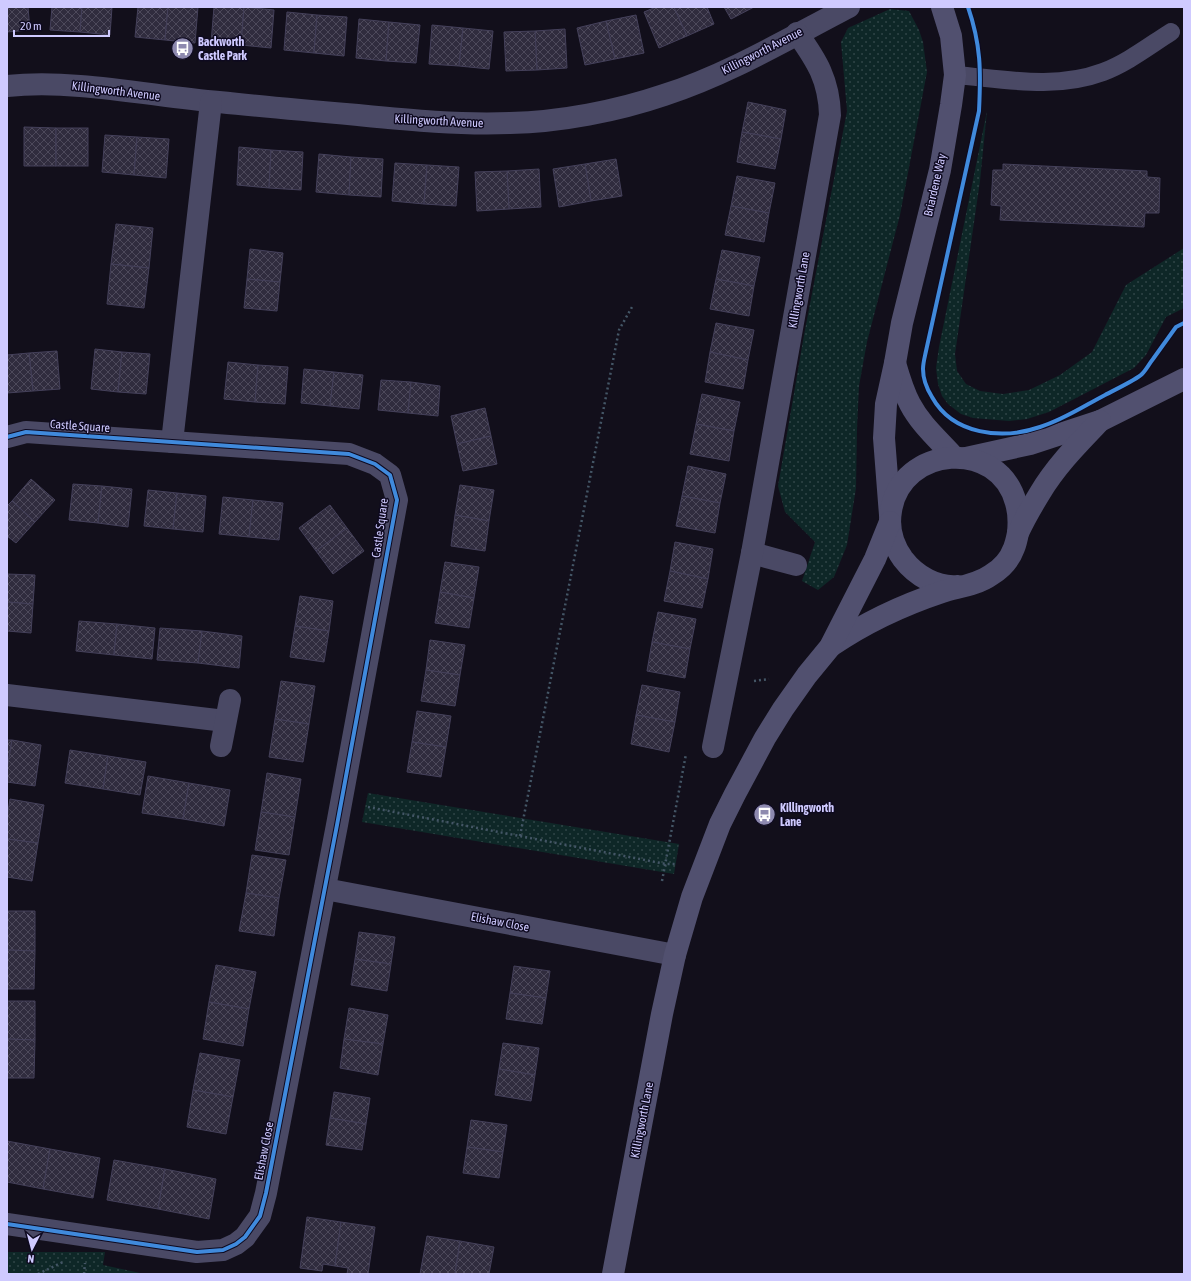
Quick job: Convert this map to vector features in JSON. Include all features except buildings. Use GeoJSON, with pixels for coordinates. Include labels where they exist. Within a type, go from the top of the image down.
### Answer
{"type":"FeatureCollection","features":[{"type":"Feature","properties":{"kind":"main road","name":"Briardene Way"},"geometry":{"type":"LineString","coordinates":[[890,519],[884,424],[886,404],[902,323],[940,170],[951,105],[954,75],[951,36],[942,7]]}},
{"type":"Feature","properties":{"kind":"main road"},"geometry":{"type":"LineString","coordinates":[[830,646],[868,622],[892,611],[943,592],[980,581],[991,575],[1009,558],[1014,549],[1018,534],[1019,518],[1016,502],[1012,491],[1005,481],[986,465],[960,457],[923,424],[915,413],[905,394],[895,363]]}},
{"type":"Feature","properties":{"kind":"main road"},"geometry":{"type":"LineString","coordinates":[[830,646],[875,560],[890,519],[895,494],[901,483],[920,466],[941,458],[960,457],[1030,444],[1100,421],[1184,379]]}},
{"type":"Feature","properties":{"kind":"main road"},"geometry":{"type":"LineString","coordinates":[[1018,534],[1051,476],[1100,421]]}},
{"type":"Feature","properties":{"kind":"main road"},"geometry":{"type":"LineString","coordinates":[[890,519],[895,544],[900,555],[908,566],[919,575],[942,585],[968,585]]}},
{"type":"Feature","properties":{"kind":"main road","name":"Killingworth Lane"},"geometry":{"type":"LineString","coordinates":[[613,1274],[675,955],[692,897],[720,824],[735,794],[783,710],[807,675],[830,646]]}},
{"type":"Feature","properties":{"kind":"street","name":"Killingworth Avenue"},"geometry":{"type":"LineString","coordinates":[[7,86],[66,85],[211,102],[431,122],[512,123],[556,119],[628,106],[665,95],[708,78],[849,7]]}},
{"type":"Feature","properties":{"kind":"street","name":"Killingworth Lane"},"geometry":{"type":"LineString","coordinates":[[713,747],[752,554],[830,115],[830,99],[826,84],[813,57],[798,33]]}},
{"type":"Feature","properties":{"kind":"street"},"geometry":{"type":"LineString","coordinates":[[172,442],[211,102]]}},
{"type":"Feature","properties":{"kind":"street","name":"Castle Square"},"geometry":{"type":"LineString","coordinates":[[7,437],[26,432],[349,454],[375,464],[390,475],[397,500],[337,825]]}},
{"type":"Feature","properties":{"kind":"street"},"geometry":{"type":"LineString","coordinates":[[752,554],[796,564]]}},
{"type":"Feature","properties":{"kind":"street"},"geometry":{"type":"LineString","coordinates":[[7,695],[225,721]]}},
{"type":"Feature","properties":{"kind":"street"},"geometry":{"type":"LineString","coordinates":[[221,746],[230,700]]}},
{"type":"Feature","properties":{"kind":"street","name":"Elishaw Close"},"geometry":{"type":"LineString","coordinates":[[7,1224],[197,1252],[223,1250],[236,1244],[245,1237],[260,1216],[266,1193],[337,825]]}},
{"type":"Feature","properties":{"kind":"street","name":"Elishaw Close"},"geometry":{"type":"LineString","coordinates":[[325,889],[675,955]]}},
{"type":"Feature","properties":{"kind":"lane"},"geometry":{"type":"LineString","coordinates":[[954,75],[1040,83],[1081,79],[1103,72],[1123,63],[1172,32]]}},
{"type":"Feature","properties":{"kind":"path"},"geometry":{"type":"LineString","coordinates":[[520,836],[619,330],[632,307]]}},
{"type":"Feature","properties":{"kind":"path"},"geometry":{"type":"LineString","coordinates":[[726,684],[807,675]]}},
{"type":"Feature","properties":{"kind":"path"},"geometry":{"type":"LineString","coordinates":[[341,802],[666,864],[704,866]]}},
{"type":"Feature","properties":{"kind":"green space"},"geometry":{"type":"Polygon","coordinates":[[[890,9],[909,11],[919,30],[923,42],[927,72],[900,215],[867,342],[859,386],[856,488],[847,545],[834,577],[818,590],[802,581],[815,542],[785,512],[778,486],[804,335],[847,111],[841,42],[848,28],[890,9]]]}},
{"type":"Feature","properties":{"kind":"green space"},"geometry":{"type":"Polygon","coordinates":[[[987,111],[980,181],[955,354],[957,371],[966,384],[980,391],[1003,394],[1029,390],[1060,375],[1092,352],[1126,285],[1184,248],[1184,308],[1166,317],[1146,355],[1134,368],[1049,412],[1027,419],[1009,421],[973,418],[961,414],[948,404],[942,396],[938,384],[936,368],[987,111]]]}},
{"type":"Feature","properties":{"kind":"green space"},"geometry":{"type":"Polygon","coordinates":[[[368,793],[679,844],[674,874],[362,822],[368,793]]]}},
{"type":"Feature","properties":{"kind":"green space"},"geometry":{"type":"Polygon","coordinates":[[[7,1252],[105,1252],[103,1265],[145,1274],[7,1274],[7,1252]]]}},
{"type":"Feature","properties":{"kind":"cycle path"},"geometry":{"type":"LineString","coordinates":[[968,7],[978,46],[980,83],[979,111],[924,362],[923,373],[932,397],[941,410],[952,420],[965,427],[995,433],[1010,433],[1040,427],[1065,417],[1142,374],[1176,327],[1184,323]]}},
{"type":"Feature","properties":{"kind":"cycle path"},"geometry":{"type":"LineString","coordinates":[[7,437],[26,432],[349,454],[375,464],[390,475],[397,500],[337,825],[266,1193],[260,1216],[245,1237],[236,1244],[223,1250],[197,1252],[7,1224]]}},
{"type":"Feature","properties":{"kind":"place","name":"Backworth Castle Park"},"geometry":{"type":"Point","coordinates":[183,49]}},
{"type":"Feature","properties":{"kind":"place","name":"Killingworth Lane"},"geometry":{"type":"Point","coordinates":[765,815]}}]}
